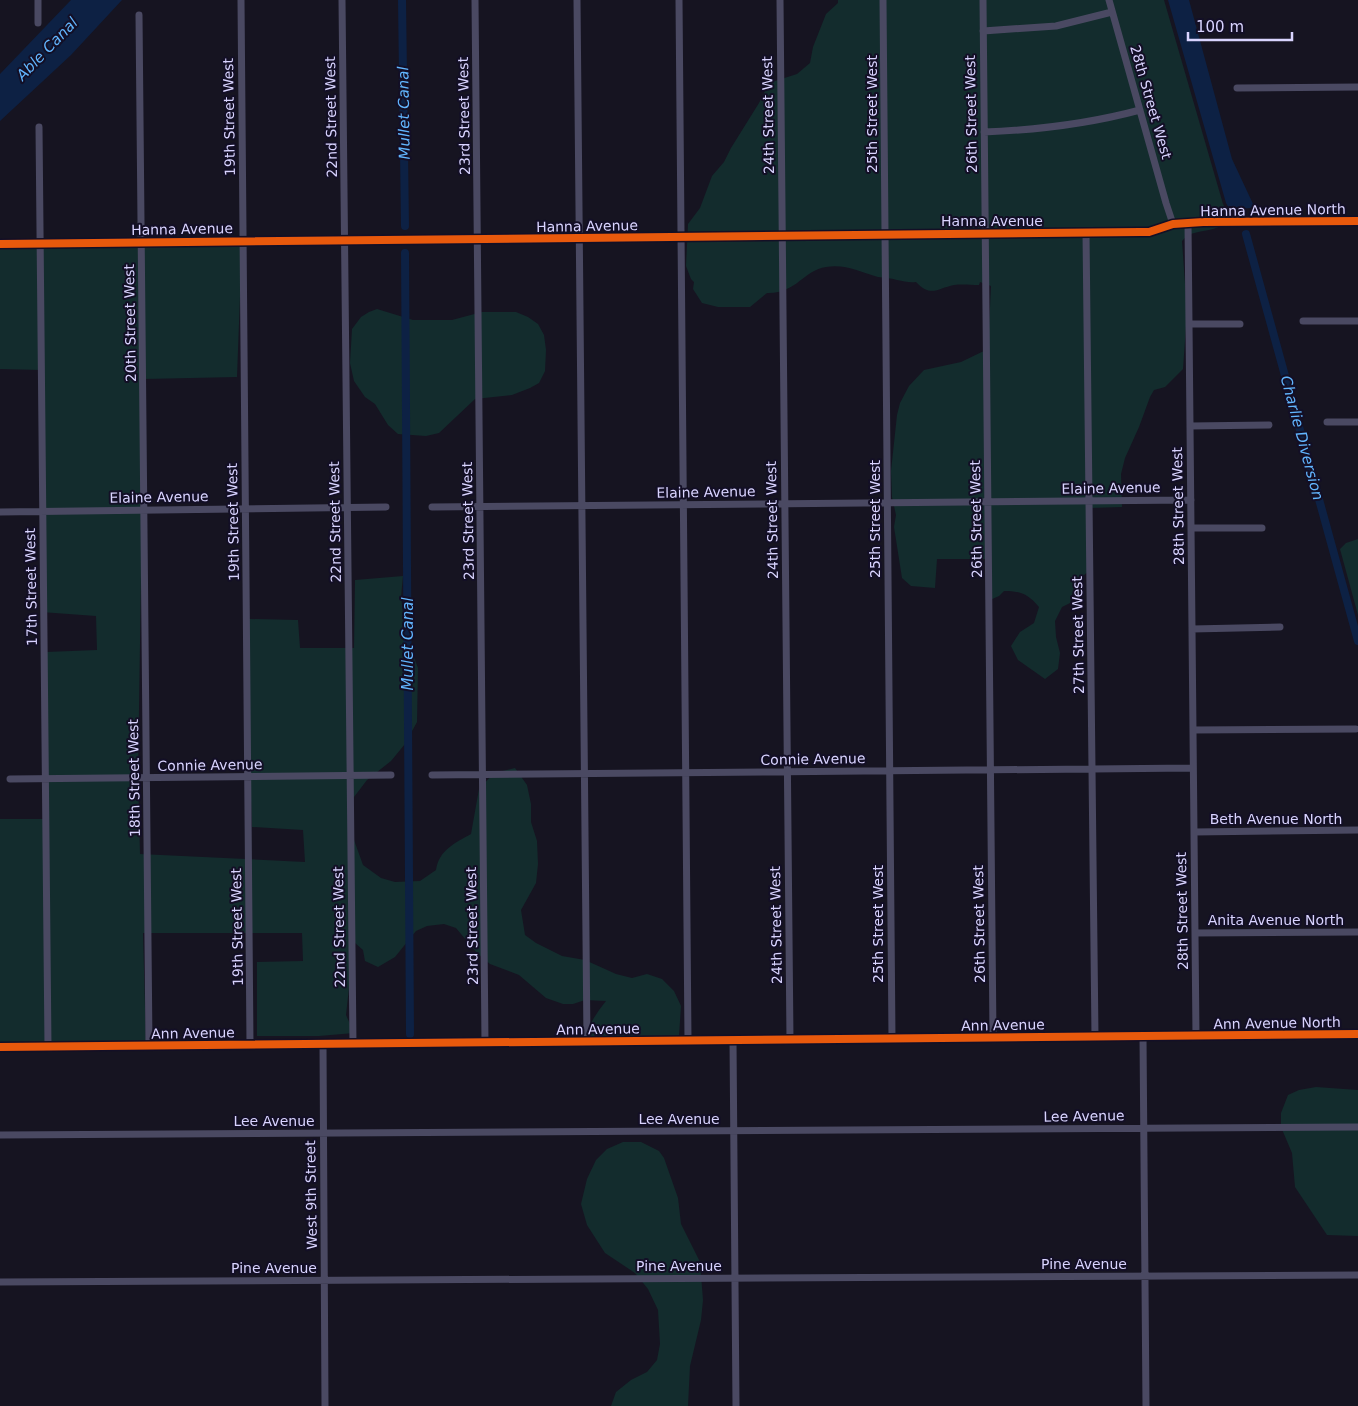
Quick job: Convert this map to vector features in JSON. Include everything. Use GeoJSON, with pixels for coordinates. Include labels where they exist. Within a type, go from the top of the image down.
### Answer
{"type":"FeatureCollection","features":[{"type":"Feature","properties":{"kind":"street"},"geometry":{"type":"LineString","coordinates":[[38,0],[38,23]]}},
{"type":"Feature","properties":{"kind":"street","name":"19th Street West"},"geometry":{"type":"LineString","coordinates":[[241,0],[250,1044]]}},
{"type":"Feature","properties":{"kind":"street","name":"22nd Street West"},"geometry":{"type":"LineString","coordinates":[[342,0],[353,1044]]}},
{"type":"Feature","properties":{"kind":"street","name":"23rd Street West"},"geometry":{"type":"LineString","coordinates":[[475,0],[486,1042]]}},
{"type":"Feature","properties":{"kind":"street"},"geometry":{"type":"LineString","coordinates":[[577,0],[586,1042]]}},
{"type":"Feature","properties":{"kind":"street"},"geometry":{"type":"LineString","coordinates":[[679,0],[688,1040]]}},
{"type":"Feature","properties":{"kind":"street","name":"24th Street West"},"geometry":{"type":"LineString","coordinates":[[780,0],[790,1040]]}},
{"type":"Feature","properties":{"kind":"street","name":"25th Street West"},"geometry":{"type":"LineString","coordinates":[[883,0],[892,1038]]}},
{"type":"Feature","properties":{"kind":"street","name":"26th Street West"},"geometry":{"type":"LineString","coordinates":[[982,0],[993,1038]]}},
{"type":"Feature","properties":{"kind":"street","name":"28th Street West"},"geometry":{"type":"LineString","coordinates":[[1109,0],[1173,224]]}},
{"type":"Feature","properties":{"kind":"street"},"geometry":{"type":"LineString","coordinates":[[983,32],[1056,26],[1112,12]]}},
{"type":"Feature","properties":{"kind":"street","name":"20th Street West"},"geometry":{"type":"LineString","coordinates":[[139,15],[144,510]]}},
{"type":"Feature","properties":{"kind":"street"},"geometry":{"type":"LineString","coordinates":[[1237,88],[1358,87]]}},
{"type":"Feature","properties":{"kind":"street"},"geometry":{"type":"LineString","coordinates":[[984,132],[1048,129],[1102,120],[1140,110]]}},
{"type":"Feature","properties":{"kind":"street","name":"17th Street West"},"geometry":{"type":"LineString","coordinates":[[39,126],[48,1047]]}},
{"type":"Feature","properties":{"kind":"street","name":"Hanna Avenue North"},"geometry":{"type":"LineString","coordinates":[[1188,223],[1358,221]]}},
{"type":"Feature","properties":{"kind":"street"},"geometry":{"type":"LineString","coordinates":[[1173,224],[1188,223]]}},
{"type":"Feature","properties":{"kind":"street","name":"28th Street West"},"geometry":{"type":"LineString","coordinates":[[1188,223],[1196,1036]]}},
{"type":"Feature","properties":{"kind":"street","name":"Hanna Avenue"},"geometry":{"type":"LineString","coordinates":[[0,244],[1149,232],[1173,224]]}},
{"type":"Feature","properties":{"kind":"street","name":"27th Street West"},"geometry":{"type":"LineString","coordinates":[[1086,233],[1095,1037]]}},
{"type":"Feature","properties":{"kind":"street"},"geometry":{"type":"LineString","coordinates":[[1303,321],[1358,320]]}},
{"type":"Feature","properties":{"kind":"street"},"geometry":{"type":"LineString","coordinates":[[1189,324],[1240,324]]}},
{"type":"Feature","properties":{"kind":"street"},"geometry":{"type":"LineString","coordinates":[[1327,422],[1358,422]]}},
{"type":"Feature","properties":{"kind":"street"},"geometry":{"type":"LineString","coordinates":[[1190,426],[1269,425]]}},
{"type":"Feature","properties":{"kind":"street","name":"Elaine Avenue"},"geometry":{"type":"LineString","coordinates":[[432,507],[1191,500]]}},
{"type":"Feature","properties":{"kind":"street","name":"Elaine Avenue"},"geometry":{"type":"LineString","coordinates":[[0,512],[386,508]]}},
{"type":"Feature","properties":{"kind":"street","name":"18th Street West"},"geometry":{"type":"LineString","coordinates":[[144,510],[150,1046]]}},
{"type":"Feature","properties":{"kind":"street"},"geometry":{"type":"LineString","coordinates":[[1191,528],[1262,528]]}},
{"type":"Feature","properties":{"kind":"street"},"geometry":{"type":"LineString","coordinates":[[1192,629],[1280,627]]}},
{"type":"Feature","properties":{"kind":"street"},"geometry":{"type":"LineString","coordinates":[[1193,730],[1356,729]]}},
{"type":"Feature","properties":{"kind":"street","name":"Connie Avenue"},"geometry":{"type":"LineString","coordinates":[[432,775],[1193,768]]}},
{"type":"Feature","properties":{"kind":"street","name":"Connie Avenue"},"geometry":{"type":"LineString","coordinates":[[10,778],[391,775]]}},
{"type":"Feature","properties":{"kind":"street","name":"Beth Avenue North"},"geometry":{"type":"LineString","coordinates":[[1194,832],[1358,830]]}},
{"type":"Feature","properties":{"kind":"street","name":"Anita Avenue North"},"geometry":{"type":"LineString","coordinates":[[1195,933],[1358,932]]}},
{"type":"Feature","properties":{"kind":"street","name":"Ann Avenue North"},"geometry":{"type":"LineString","coordinates":[[1196,1036],[1358,1034]]}},
{"type":"Feature","properties":{"kind":"street"},"geometry":{"type":"LineString","coordinates":[[1143,1036],[1146,1406]]}},
{"type":"Feature","properties":{"kind":"street","name":"Ann Avenue"},"geometry":{"type":"LineString","coordinates":[[0,1047],[1196,1036]]}},
{"type":"Feature","properties":{"kind":"street"},"geometry":{"type":"LineString","coordinates":[[733,1040],[736,1406]]}},
{"type":"Feature","properties":{"kind":"street","name":"West 9th Street"},"geometry":{"type":"LineString","coordinates":[[323,1044],[325,1406]]}},
{"type":"Feature","properties":{"kind":"street","name":"Lee Avenue"},"geometry":{"type":"LineString","coordinates":[[0,1135],[1358,1127]]}},
{"type":"Feature","properties":{"kind":"street","name":"Pine Avenue"},"geometry":{"type":"LineString","coordinates":[[0,1282],[1358,1275]]}},
{"type":"Feature","properties":{"kind":"green space"},"geometry":{"type":"Polygon","coordinates":[[[838,0],[1164,0],[1223,204],[1230,213],[1232,220],[1216,228],[1192,234],[1182,241],[1187,312],[1183,369],[1165,387],[1154,390],[1150,397],[1125,458],[1121,474],[1122,507],[1089,508],[1089,571],[1079,581],[1074,589],[1070,603],[1062,607],[1055,621],[1060,653],[1058,669],[1045,679],[1018,660],[1011,646],[1020,632],[1034,623],[1039,607],[1028,596],[1010,591],[1004,591],[999,596],[990,600],[989,559],[937,559],[935,588],[911,586],[902,578],[894,527],[896,515],[892,497],[891,471],[900,403],[909,386],[924,370],[961,362],[988,349],[991,286],[980,282],[979,285],[954,285],[930,291],[921,287],[916,282],[878,277],[853,269],[833,266],[812,272],[785,290],[767,293],[750,307],[718,307],[702,303],[693,289],[694,282],[686,266],[688,224],[700,208],[712,176],[724,162],[767,87],[772,82],[797,74],[810,63],[813,47],[826,14],[838,3],[838,0]]]}},
{"type":"Feature","properties":{"kind":"green space"},"geometry":{"type":"Polygon","coordinates":[[[242,243],[237,377],[144,379],[138,776],[140,854],[305,862],[303,830],[252,827],[249,619],[298,620],[300,648],[354,648],[355,580],[403,576],[401,597],[406,636],[418,668],[417,722],[405,744],[391,761],[367,780],[354,797],[351,812],[354,840],[363,865],[381,878],[395,882],[420,881],[436,870],[440,857],[444,852],[471,834],[479,789],[494,773],[515,768],[527,785],[531,804],[531,822],[537,841],[538,864],[536,883],[521,910],[525,935],[536,943],[562,956],[585,960],[616,974],[632,978],[647,974],[662,979],[674,991],[681,1006],[679,1036],[672,1036],[670,1039],[584,1042],[593,1020],[606,1001],[585,1000],[573,1004],[563,1004],[546,998],[519,975],[490,964],[477,953],[456,928],[444,924],[427,926],[416,931],[395,957],[378,967],[365,961],[363,950],[354,942],[346,1015],[354,1033],[319,1036],[257,1036],[257,962],[303,961],[302,933],[143,933],[146,1045],[0,1047],[0,819],[48,819],[46,652],[97,650],[96,616],[41,612],[42,370],[0,369],[0,245],[242,243]]]}},
{"type":"Feature","properties":{"kind":"green space"},"geometry":{"type":"Polygon","coordinates":[[[377,309],[413,320],[452,320],[482,312],[516,312],[538,324],[544,335],[546,350],[545,371],[539,383],[530,388],[512,395],[475,399],[439,433],[426,436],[398,434],[388,425],[375,404],[365,397],[354,381],[350,363],[352,329],[361,317],[377,309]]]}},
{"type":"Feature","properties":{"kind":"green space"},"geometry":{"type":"Polygon","coordinates":[[[1358,539],[1358,615],[1340,549],[1346,543],[1358,539]]]}},
{"type":"Feature","properties":{"kind":"green space"},"geometry":{"type":"Polygon","coordinates":[[[1316,1087],[1358,1090],[1358,1236],[1327,1235],[1295,1187],[1292,1153],[1281,1127],[1281,1113],[1288,1095],[1299,1090],[1316,1087]]]}},
{"type":"Feature","properties":{"kind":"green space"},"geometry":{"type":"Polygon","coordinates":[[[623,1142],[641,1142],[659,1151],[664,1158],[678,1198],[681,1224],[700,1262],[703,1300],[701,1320],[690,1366],[688,1406],[611,1406],[616,1392],[631,1380],[647,1372],[657,1360],[660,1344],[658,1310],[648,1289],[635,1273],[605,1253],[587,1225],[581,1204],[587,1179],[596,1160],[607,1149],[623,1142]]]}},
{"type":"Feature","properties":{"kind":"water","name":"Able Canal"},"geometry":{"type":"Polygon","coordinates":[[[71,0],[122,0],[71,55],[0,121],[0,74],[71,0]]]}},
{"type":"Feature","properties":{"kind":"water"},"geometry":{"type":"Polygon","coordinates":[[[1168,0],[1189,0],[1232,159],[1254,206],[1250,208],[1230,210],[1226,203],[1168,0]]]}},
{"type":"Feature","properties":{"kind":"waterway","name":"Mullet Canal"},"geometry":{"type":"LineString","coordinates":[[402,0],[405,226]]}},
{"type":"Feature","properties":{"kind":"waterway","name":"Charlie Diversion"},"geometry":{"type":"LineString","coordinates":[[1246,234],[1358,641]]}},
{"type":"Feature","properties":{"kind":"waterway","name":"Mullet Canal"},"geometry":{"type":"LineString","coordinates":[[405,253],[410,1034]]}},
{"type":"Feature","properties":{"kind":"cycle path"},"geometry":{"type":"LineString","coordinates":[[0,244],[1149,232],[1173,224],[1203,222],[1358,221]]}},
{"type":"Feature","properties":{"kind":"cycle path"},"geometry":{"type":"LineString","coordinates":[[0,1047],[1358,1034]]}}]}
